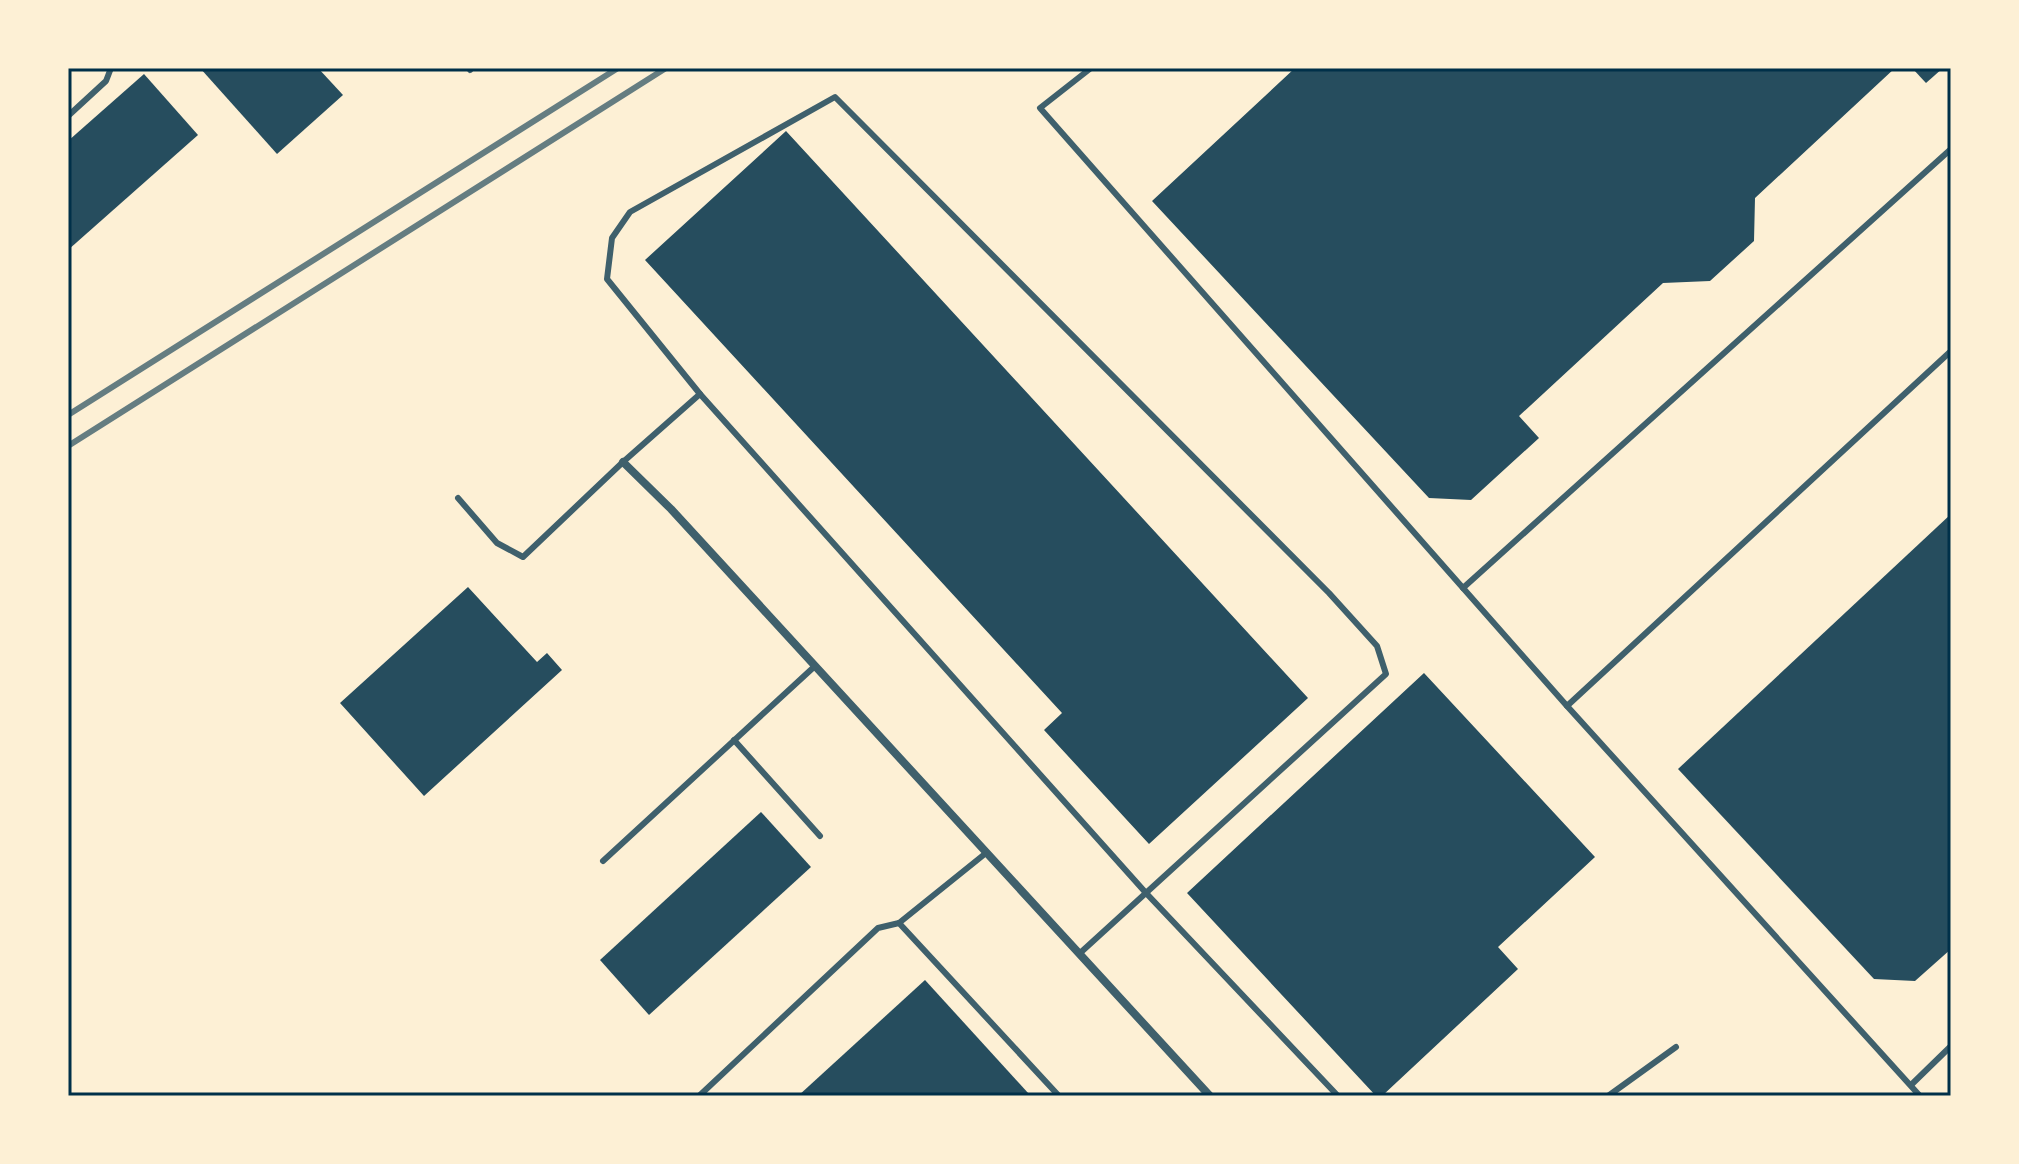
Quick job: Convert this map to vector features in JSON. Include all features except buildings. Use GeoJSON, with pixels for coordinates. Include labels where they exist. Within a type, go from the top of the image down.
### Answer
{"type":"FeatureCollection","features":[{"type":"Feature","properties":{"kind":"street"},"geometry":{"type":"LineString","coordinates":[[623,462],[671,509],[1210,1096]]}},
{"type":"Feature","properties":{"kind":"lane"},"geometry":{"type":"LineString","coordinates":[[68,116],[106,81],[111,68]]}},
{"type":"Feature","properties":{"kind":"lane"},"geometry":{"type":"LineString","coordinates":[[1091,68],[1040,108],[1567,706],[1920,1096]]}},
{"type":"Feature","properties":{"kind":"lane"},"geometry":{"type":"LineString","coordinates":[[1079,954],[1146,893],[1386,674],[1377,646],[1329,593],[835,97],[630,212],[612,238],[607,279],[700,394],[1146,893],[1338,1096]]}},
{"type":"Feature","properties":{"kind":"lane"},"geometry":{"type":"LineString","coordinates":[[1463,588],[1951,149]]}},
{"type":"Feature","properties":{"kind":"lane"},"geometry":{"type":"LineString","coordinates":[[1567,706],[1951,351]]}},
{"type":"Feature","properties":{"kind":"lane"},"geometry":{"type":"LineString","coordinates":[[458,498],[497,543],[523,557],[700,394]]}},
{"type":"Feature","properties":{"kind":"lane"},"geometry":{"type":"LineString","coordinates":[[603,861],[815,666]]}},
{"type":"Feature","properties":{"kind":"lane"},"geometry":{"type":"LineString","coordinates":[[734,740],[820,836]]}},
{"type":"Feature","properties":{"kind":"lane"},"geometry":{"type":"LineString","coordinates":[[699,1096],[878,928],[899,923],[986,853]]}},
{"type":"Feature","properties":{"kind":"lane"},"geometry":{"type":"LineString","coordinates":[[899,923],[1059,1096]]}},
{"type":"Feature","properties":{"kind":"lane"},"geometry":{"type":"LineString","coordinates":[[1911,1085],[1951,1046]]}},
{"type":"Feature","properties":{"kind":"lane"},"geometry":{"type":"LineString","coordinates":[[1608,1096],[1676,1047]]}},
{"type":"Feature","properties":{"kind":"railway"},"geometry":{"type":"LineString","coordinates":[[68,415],[618,68]]}},
{"type":"Feature","properties":{"kind":"railway"},"geometry":{"type":"LineString","coordinates":[[68,446],[666,68]]}}]}
